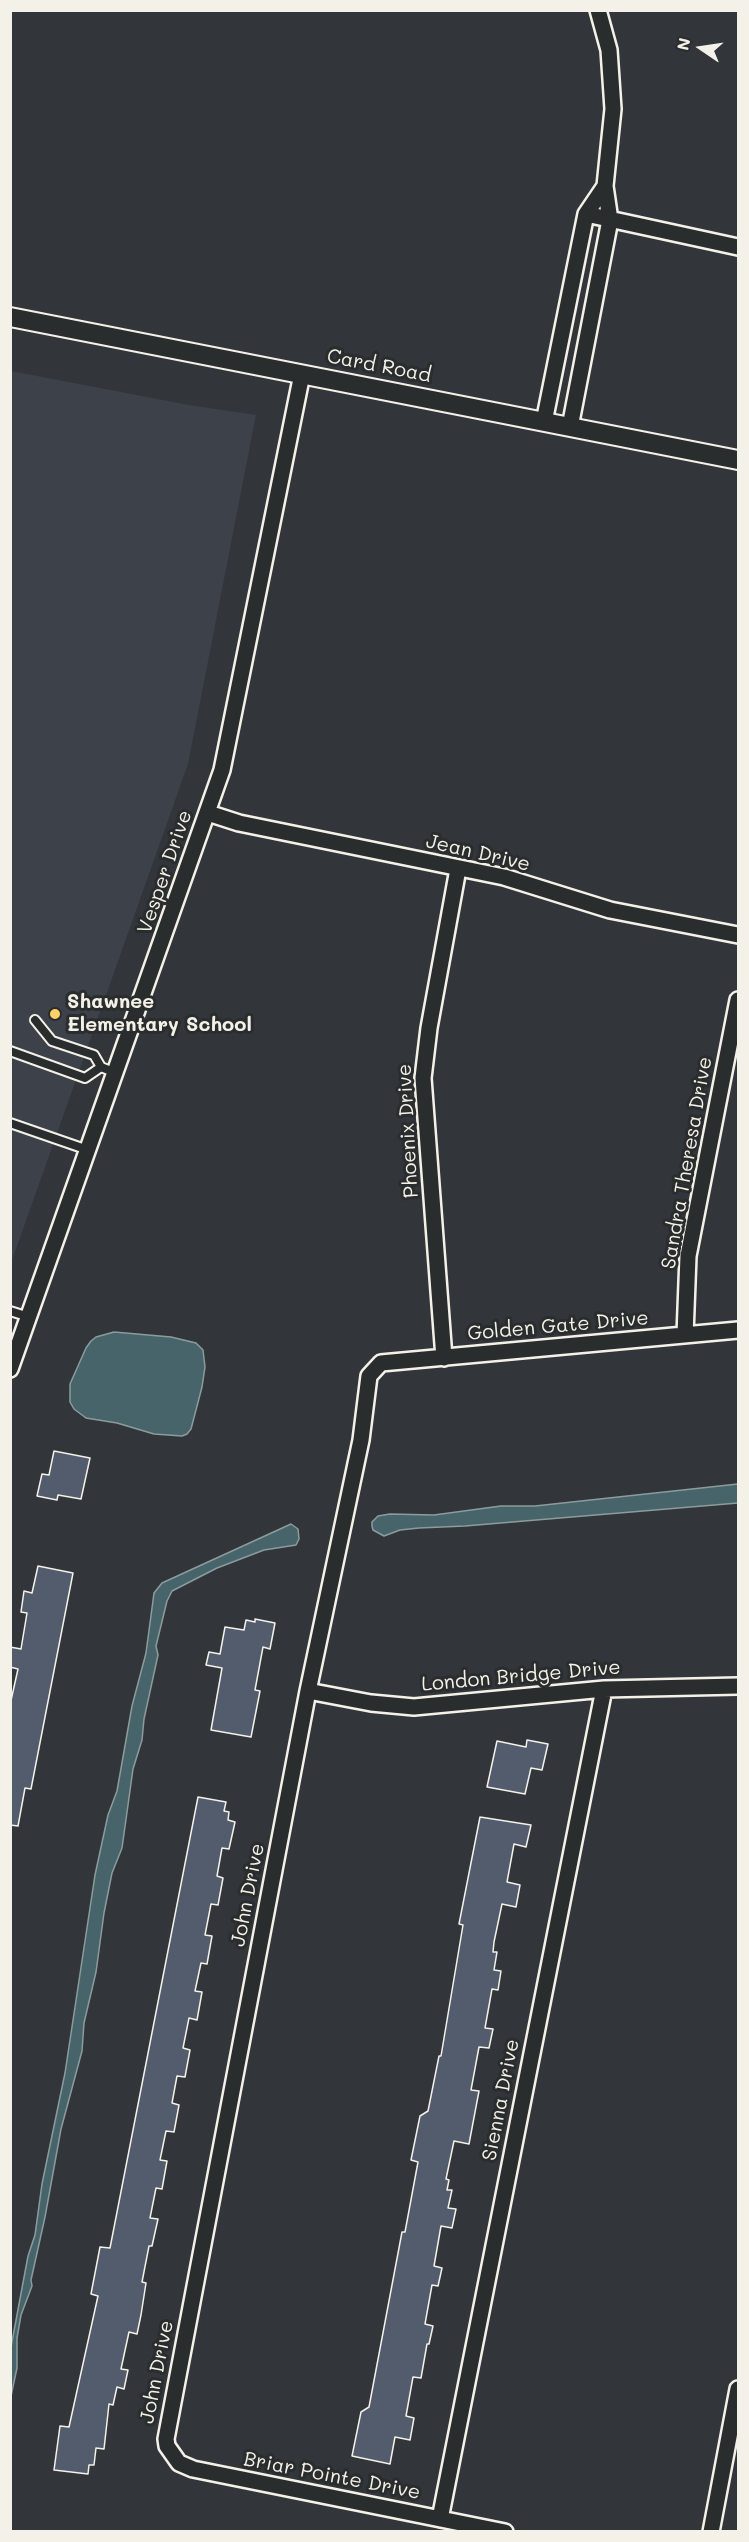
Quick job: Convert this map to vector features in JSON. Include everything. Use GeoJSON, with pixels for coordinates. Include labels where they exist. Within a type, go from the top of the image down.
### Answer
{"type":"FeatureCollection","features":[{"type":"Feature","properties":{"kind":"street"},"geometry":{"type":"LineString","coordinates":[[570,427],[610,220],[605,186],[613,109],[609,50],[598,10]]}},
{"type":"Feature","properties":{"kind":"street"},"geometry":{"type":"LineString","coordinates":[[544,422],[586,214],[605,186]]}},
{"type":"Feature","properties":{"kind":"street"},"geometry":{"type":"LineString","coordinates":[[586,214],[738,247]]}},
{"type":"Feature","properties":{"kind":"street"},"geometry":{"type":"LineString","coordinates":[[566,309],[591,315]]}},
{"type":"Feature","properties":{"kind":"street","name":"Card Road"},"geometry":{"type":"LineString","coordinates":[[10,317],[738,460]]}},
{"type":"Feature","properties":{"kind":"street","name":"Vesper Drive"},"geometry":{"type":"LineString","coordinates":[[10,1369],[208,813],[227,748],[302,374]]}},
{"type":"Feature","properties":{"kind":"street","name":"Jean Drive"},"geometry":{"type":"LineString","coordinates":[[208,813],[239,823],[504,878],[610,910],[738,935]]}},
{"type":"Feature","properties":{"kind":"street","name":"Phoenix Drive"},"geometry":{"type":"LineString","coordinates":[[444,1358],[423,1078],[429,1028],[458,869]]}},
{"type":"Feature","properties":{"kind":"street","name":"Sandra Theresa Drive"},"geometry":{"type":"LineString","coordinates":[[685,1335],[688,1256],[738,1000]]}},
{"type":"Feature","properties":{"kind":"street","name":"Golden Gate Drive"},"geometry":{"type":"LineString","coordinates":[[381,1364],[738,1330]]}},
{"type":"Feature","properties":{"kind":"street","name":"John Drive"},"geometry":{"type":"LineString","coordinates":[[166,2439],[308,1691],[361,1440],[369,1376],[381,1364]]}},
{"type":"Feature","properties":{"kind":"street","name":"London Bridge Drive"},"geometry":{"type":"LineString","coordinates":[[308,1691],[371,1703],[414,1707],[604,1689],[738,1686]]}},
{"type":"Feature","properties":{"kind":"street","name":"Sienna Drive"},"geometry":{"type":"LineString","coordinates":[[440,2519],[604,1689]]}},
{"type":"Feature","properties":{"kind":"street"},"geometry":{"type":"LineString","coordinates":[[711,2532],[738,2389]]}},
{"type":"Feature","properties":{"kind":"street","name":"Briar Pointe Drive"},"geometry":{"type":"LineString","coordinates":[[166,2439],[169,2452],[185,2467],[505,2532]]}},
{"type":"Feature","properties":{"kind":"lane"},"geometry":{"type":"LineString","coordinates":[[34,1020],[52,1041],[94,1055],[101,1067],[116,1073]]}},
{"type":"Feature","properties":{"kind":"lane"},"geometry":{"type":"LineString","coordinates":[[10,1051],[85,1078],[101,1067]]}},
{"type":"Feature","properties":{"kind":"lane"},"geometry":{"type":"LineString","coordinates":[[10,1123],[89,1151]]}},
{"type":"Feature","properties":{"kind":"lane"},"geometry":{"type":"LineString","coordinates":[[10,1311],[29,1317]]}},
{"type":"Feature","properties":{"kind":"shaded area","name":"Shawnee Elementary School"},"geometry":{"type":"Polygon","coordinates":[[[11,371],[189,405],[256,415],[188,764],[11,1263],[11,371]]]}},
{"type":"Feature","properties":{"kind":"water"},"geometry":{"type":"Polygon","coordinates":[[[114,1332],[171,1337],[196,1343],[203,1350],[205,1367],[202,1387],[191,1429],[187,1434],[182,1436],[154,1434],[117,1423],[86,1418],[74,1409],[70,1402],[70,1384],[86,1348],[96,1337],[114,1332]]]}},
{"type":"Feature","properties":{"kind":"water"},"geometry":{"type":"Polygon","coordinates":[[[738,1484],[738,1503],[419,1528],[400,1530],[384,1536],[373,1530],[372,1526],[372,1522],[378,1516],[390,1514],[434,1515],[501,1506],[535,1506],[738,1484]]]}},
{"type":"Feature","properties":{"kind":"water"},"geometry":{"type":"Polygon","coordinates":[[[291,1524],[298,1529],[299,1539],[296,1545],[264,1550],[217,1568],[172,1591],[167,1601],[156,1646],[158,1655],[144,1719],[142,1740],[133,1769],[122,1848],[112,1873],[104,1913],[96,1972],[84,2023],[82,2051],[61,2129],[31,2280],[32,2286],[21,2315],[17,2338],[17,2368],[11,2396],[11,2347],[28,2256],[35,2235],[42,2184],[65,2073],[95,1875],[108,1815],[117,1791],[132,1706],[146,1653],[154,1593],[162,1583],[291,1524]]]}},
{"type":"Feature","properties":{"kind":"building"},"geometry":{"type":"Polygon","coordinates":[[[54,1451],[90,1458],[81,1499],[58,1495],[57,1500],[37,1496],[42,1474],[49,1475],[54,1451]]]}},
{"type":"Feature","properties":{"kind":"building"},"geometry":{"type":"Polygon","coordinates":[[[38,1566],[73,1573],[31,1789],[25,1788],[18,1826],[10,1825],[10,1705],[18,1669],[10,1667],[10,1647],[21,1649],[27,1613],[21,1612],[24,1591],[32,1593],[38,1566]]]}},
{"type":"Feature","properties":{"kind":"building"},"geometry":{"type":"Polygon","coordinates":[[[255,1619],[275,1623],[270,1649],[263,1647],[255,1690],[260,1691],[251,1737],[211,1730],[222,1668],[206,1665],[209,1652],[220,1654],[225,1627],[244,1630],[246,1620],[255,1622],[255,1619]]]}},
{"type":"Feature","properties":{"kind":"building"},"geometry":{"type":"Polygon","coordinates":[[[527,1740],[548,1744],[542,1770],[531,1768],[525,1794],[487,1787],[497,1741],[526,1747],[527,1740]]]}},
{"type":"Feature","properties":{"kind":"building"},"geometry":{"type":"Polygon","coordinates":[[[198,1797],[226,1802],[224,1811],[229,1812],[228,1820],[235,1822],[229,1849],[222,1848],[217,1876],[223,1878],[218,1905],[211,1904],[205,1935],[212,1936],[207,1964],[201,1963],[195,1991],[202,1992],[197,2020],[189,2018],[183,2048],[190,2050],[185,2077],[177,2076],[172,2103],[179,2105],[174,2132],[166,2131],[160,2160],[167,2161],[162,2189],[156,2188],[150,2218],[158,2219],[152,2246],[149,2246],[142,2282],[146,2283],[137,2334],[129,2332],[121,2369],[128,2370],[124,2389],[117,2387],[113,2405],[109,2404],[104,2449],[96,2448],[94,2465],[89,2465],[88,2474],[54,2470],[60,2426],[69,2427],[98,2296],[91,2294],[100,2247],[110,2248],[198,1797]]]}},
{"type":"Feature","properties":{"kind":"building"},"geometry":{"type":"Polygon","coordinates":[[[480,1817],[531,1825],[526,1847],[514,1844],[507,1882],[520,1885],[516,1907],[502,1904],[494,1942],[493,1952],[497,1952],[494,1970],[501,1971],[498,1990],[492,1989],[485,2028],[493,2029],[489,2048],[479,2047],[471,2090],[479,2091],[469,2144],[454,2141],[446,2179],[449,2180],[447,2190],[452,2190],[448,2208],[456,2209],[452,2228],[441,2226],[434,2266],[442,2268],[438,2286],[432,2285],[425,2324],[433,2326],[421,2378],[413,2377],[406,2416],[414,2418],[410,2440],[395,2437],[390,2464],[352,2456],[361,2412],[369,2407],[402,2232],[405,2232],[418,2162],[411,2160],[420,2116],[428,2111],[439,2056],[441,2056],[463,1925],[459,1924],[480,1817]]]}},
{"type":"Feature","properties":{"kind":"place","name":"Shawnee Elementary School"},"geometry":{"type":"Point","coordinates":[55,1014]}}]}
